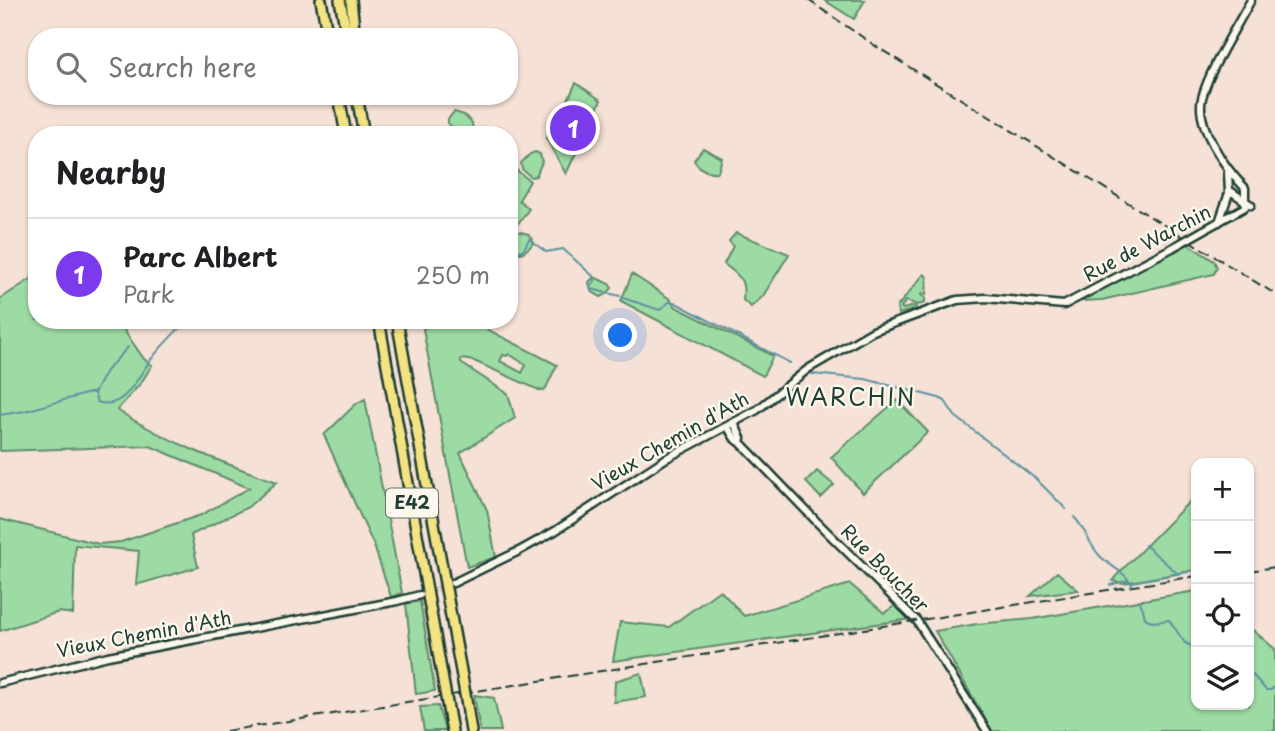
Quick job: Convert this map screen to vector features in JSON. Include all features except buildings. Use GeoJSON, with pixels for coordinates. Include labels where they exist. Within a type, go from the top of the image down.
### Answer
{"type":"FeatureCollection","features":[{"type":"Feature","properties":{"kind":"highway"},"geometry":{"type":"LineString","coordinates":[[321,0],[326,28]]}},
{"type":"Feature","properties":{"kind":"highway"},"geometry":{"type":"LineString","coordinates":[[340,0],[345,28]]}},
{"type":"Feature","properties":{"kind":"highway"},"geometry":{"type":"LineString","coordinates":[[351,0],[354,28]]}},
{"type":"Feature","properties":{"kind":"highway"},"geometry":{"type":"LineString","coordinates":[[341,105],[344,126]]}},
{"type":"Feature","properties":{"kind":"highway"},"geometry":{"type":"LineString","coordinates":[[359,105],[362,126]]}},
{"type":"Feature","properties":{"kind":"highway","name":"E42"},"geometry":{"type":"LineString","coordinates":[[381,329],[452,731]]}},
{"type":"Feature","properties":{"kind":"highway","name":"E42"},"geometry":{"type":"LineString","coordinates":[[399,329],[471,731]]}},
{"type":"Feature","properties":{"kind":"street"},"geometry":{"type":"LineString","coordinates":[[1247,205],[1245,188],[1228,170],[1201,119],[1202,97],[1251,0]]}},
{"type":"Feature","properties":{"kind":"street"},"geometry":{"type":"LineString","coordinates":[[1219,222],[1229,190],[1228,170]]}},
{"type":"Feature","properties":{"kind":"street"},"geometry":{"type":"LineString","coordinates":[[1229,190],[1247,205]]}},
{"type":"Feature","properties":{"kind":"street","name":"Rue de Warchin"},"geometry":{"type":"LineString","coordinates":[[1064,305],[1247,205]]}},
{"type":"Feature","properties":{"kind":"street","name":"Vieux Chemin d'Ath"},"geometry":{"type":"LineString","coordinates":[[453,583],[555,531],[665,459],[757,410],[818,362],[873,331],[957,300],[986,298],[1064,305]]}},
{"type":"Feature","properties":{"kind":"street","name":"Rue Boucher"},"geometry":{"type":"LineString","coordinates":[[730,424],[735,439],[917,621],[986,731]]}},
{"type":"Feature","properties":{"kind":"street","name":"Vieux Chemin d'Ath"},"geometry":{"type":"LineString","coordinates":[[0,683],[107,656],[397,601],[419,594]]}},
{"type":"Feature","properties":{"kind":"green space"},"geometry":{"type":"Polygon","coordinates":[[[824,0],[865,0],[854,19],[824,0]]]}},
{"type":"Feature","properties":{"kind":"green space"},"geometry":{"type":"Polygon","coordinates":[[[576,83],[601,100],[566,174],[546,138],[555,127],[558,129],[561,126],[559,123],[566,111],[564,108],[576,83]]]}},
{"type":"Feature","properties":{"kind":"green space"},"geometry":{"type":"Polygon","coordinates":[[[454,112],[464,115],[472,126],[451,126],[448,119],[454,112]]]}},
{"type":"Feature","properties":{"kind":"green space"},"geometry":{"type":"Polygon","coordinates":[[[703,148],[722,158],[718,172],[704,170],[694,160],[703,148]]]}},
{"type":"Feature","properties":{"kind":"green space"},"geometry":{"type":"Polygon","coordinates":[[[535,152],[540,154],[542,162],[536,176],[531,177],[522,169],[521,163],[535,152]]]}},
{"type":"Feature","properties":{"kind":"green space"},"geometry":{"type":"Polygon","coordinates":[[[518,171],[530,181],[519,200],[529,209],[518,223],[518,171]]]}},
{"type":"Feature","properties":{"kind":"green space"},"geometry":{"type":"Polygon","coordinates":[[[518,231],[528,234],[534,242],[518,253],[518,231]]]}},
{"type":"Feature","properties":{"kind":"green space"},"geometry":{"type":"Polygon","coordinates":[[[736,233],[789,254],[763,296],[751,307],[743,300],[740,279],[724,264],[733,246],[729,241],[736,233]]]}},
{"type":"Feature","properties":{"kind":"green space"},"geometry":{"type":"Polygon","coordinates":[[[1188,244],[1214,261],[1217,267],[1214,274],[1102,300],[1080,301],[1188,244]]]}},
{"type":"Feature","properties":{"kind":"green space"},"geometry":{"type":"Polygon","coordinates":[[[632,274],[670,299],[676,307],[773,356],[763,376],[621,301],[632,274]]]}},
{"type":"Feature","properties":{"kind":"green space"},"geometry":{"type":"Polygon","coordinates":[[[924,274],[927,277],[926,295],[921,295],[925,298],[925,303],[918,305],[906,301],[901,307],[903,309],[915,306],[917,309],[898,314],[897,307],[924,274]]]}},
{"type":"Feature","properties":{"kind":"green space"},"geometry":{"type":"Polygon","coordinates":[[[594,277],[609,284],[612,288],[607,294],[601,297],[591,291],[589,282],[594,277]]]}},
{"type":"Feature","properties":{"kind":"green space"},"geometry":{"type":"Polygon","coordinates":[[[28,281],[28,329],[123,329],[144,359],[152,365],[141,383],[117,410],[194,450],[277,482],[248,507],[191,535],[198,567],[136,585],[139,551],[75,545],[73,614],[59,612],[0,631],[0,519],[99,544],[121,542],[201,515],[249,488],[150,446],[0,451],[0,299],[28,281]]]}},
{"type":"Feature","properties":{"kind":"green space"},"geometry":{"type":"Polygon","coordinates":[[[423,329],[487,329],[557,365],[545,390],[541,391],[474,361],[461,359],[461,363],[508,394],[515,418],[460,453],[487,510],[496,557],[467,567],[423,329]],[[509,354],[503,355],[500,361],[522,373],[526,365],[509,354]]]}},
{"type":"Feature","properties":{"kind":"green space"},"geometry":{"type":"Polygon","coordinates":[[[365,399],[402,593],[391,597],[374,546],[324,435],[357,403],[365,399]]]}},
{"type":"Feature","properties":{"kind":"green space"},"geometry":{"type":"Polygon","coordinates":[[[897,400],[928,432],[863,493],[831,457],[897,400]]]}},
{"type":"Feature","properties":{"kind":"green space"},"geometry":{"type":"Polygon","coordinates":[[[817,471],[834,485],[821,498],[806,482],[817,471]]]}},
{"type":"Feature","properties":{"kind":"green space"},"geometry":{"type":"Polygon","coordinates":[[[1191,500],[1191,571],[1124,583],[1113,581],[1191,500]]]}},
{"type":"Feature","properties":{"kind":"green space"},"geometry":{"type":"Polygon","coordinates":[[[1057,572],[1078,590],[1030,596],[1057,572]]]}},
{"type":"Feature","properties":{"kind":"green space"},"geometry":{"type":"Polygon","coordinates":[[[850,584],[884,613],[896,605],[911,619],[613,661],[620,622],[669,627],[720,590],[744,616],[850,584]]]}},
{"type":"Feature","properties":{"kind":"green space"},"geometry":{"type":"Polygon","coordinates":[[[1191,592],[1191,710],[1254,710],[1254,631],[1275,649],[1275,731],[992,731],[935,631],[1032,619],[1191,592]]]}},
{"type":"Feature","properties":{"kind":"green space"},"geometry":{"type":"Polygon","coordinates":[[[420,601],[435,691],[416,694],[406,604],[420,601]]]}},
{"type":"Feature","properties":{"kind":"green space"},"geometry":{"type":"Polygon","coordinates":[[[641,673],[646,697],[614,702],[615,681],[641,673]]]}},
{"type":"Feature","properties":{"kind":"green space"},"geometry":{"type":"Polygon","coordinates":[[[474,695],[494,698],[501,731],[480,731],[474,695]]]}},
{"type":"Feature","properties":{"kind":"green space"},"geometry":{"type":"Polygon","coordinates":[[[438,706],[445,731],[424,731],[420,707],[438,706]]]}},
{"type":"Feature","properties":{"kind":"waterway"},"geometry":{"type":"LineString","coordinates":[[518,252],[524,249],[529,239],[546,252],[563,249],[594,277],[591,289],[620,296]]}},
{"type":"Feature","properties":{"kind":"waterway"},"geometry":{"type":"LineString","coordinates":[[623,298],[660,310],[669,302],[674,302],[790,363]]}},
{"type":"Feature","properties":{"kind":"waterway"},"geometry":{"type":"LineString","coordinates":[[0,415],[25,411],[89,393],[94,393],[97,402],[116,402],[130,390],[147,364],[179,329]]}},
{"type":"Feature","properties":{"kind":"waterway"},"geometry":{"type":"LineString","coordinates":[[94,393],[106,371],[128,347]]}},
{"type":"Feature","properties":{"kind":"waterway"},"geometry":{"type":"LineString","coordinates":[[812,374],[865,379],[945,401],[955,416],[1036,479],[1066,509]]}},
{"type":"Feature","properties":{"kind":"waterway"},"geometry":{"type":"LineString","coordinates":[[1074,517],[1099,555],[1133,586]]}},
{"type":"Feature","properties":{"kind":"waterway"},"geometry":{"type":"LineString","coordinates":[[1145,545],[1176,572]]}},
{"type":"Feature","properties":{"kind":"waterway"},"geometry":{"type":"LineString","coordinates":[[1132,582],[1188,572]]}},
{"type":"Feature","properties":{"kind":"waterway"},"geometry":{"type":"LineString","coordinates":[[1110,585],[1129,580]]}},
{"type":"Feature","properties":{"kind":"waterway"},"geometry":{"type":"LineString","coordinates":[[1139,600],[1145,618],[1153,622],[1169,620],[1185,643],[1194,647]]}},
{"type":"Feature","properties":{"kind":"waterway"},"geometry":{"type":"LineString","coordinates":[[1254,677],[1266,690],[1275,686]]}},
{"type":"Feature","properties":{"kind":"tunnel"},"geometry":{"type":"LineString","coordinates":[[420,595],[447,585]]}},
{"type":"Feature","properties":{"kind":"railway"},"geometry":{"type":"LineString","coordinates":[[808,0],[877,47],[1275,294]]}},
{"type":"Feature","properties":{"kind":"railway"},"geometry":{"type":"LineString","coordinates":[[1254,570],[1275,567]]}},
{"type":"Feature","properties":{"kind":"railway"},"geometry":{"type":"LineString","coordinates":[[226,731],[1191,577]]}},
{"type":"Feature","properties":{"kind":"place","name":"Parc Albert"},"geometry":{"type":"Point","coordinates":[573,128]}},
{"type":"Feature","properties":{"kind":"district","name":"WARCHIN"},"geometry":{"type":"Point","coordinates":[851,398]}}]}
